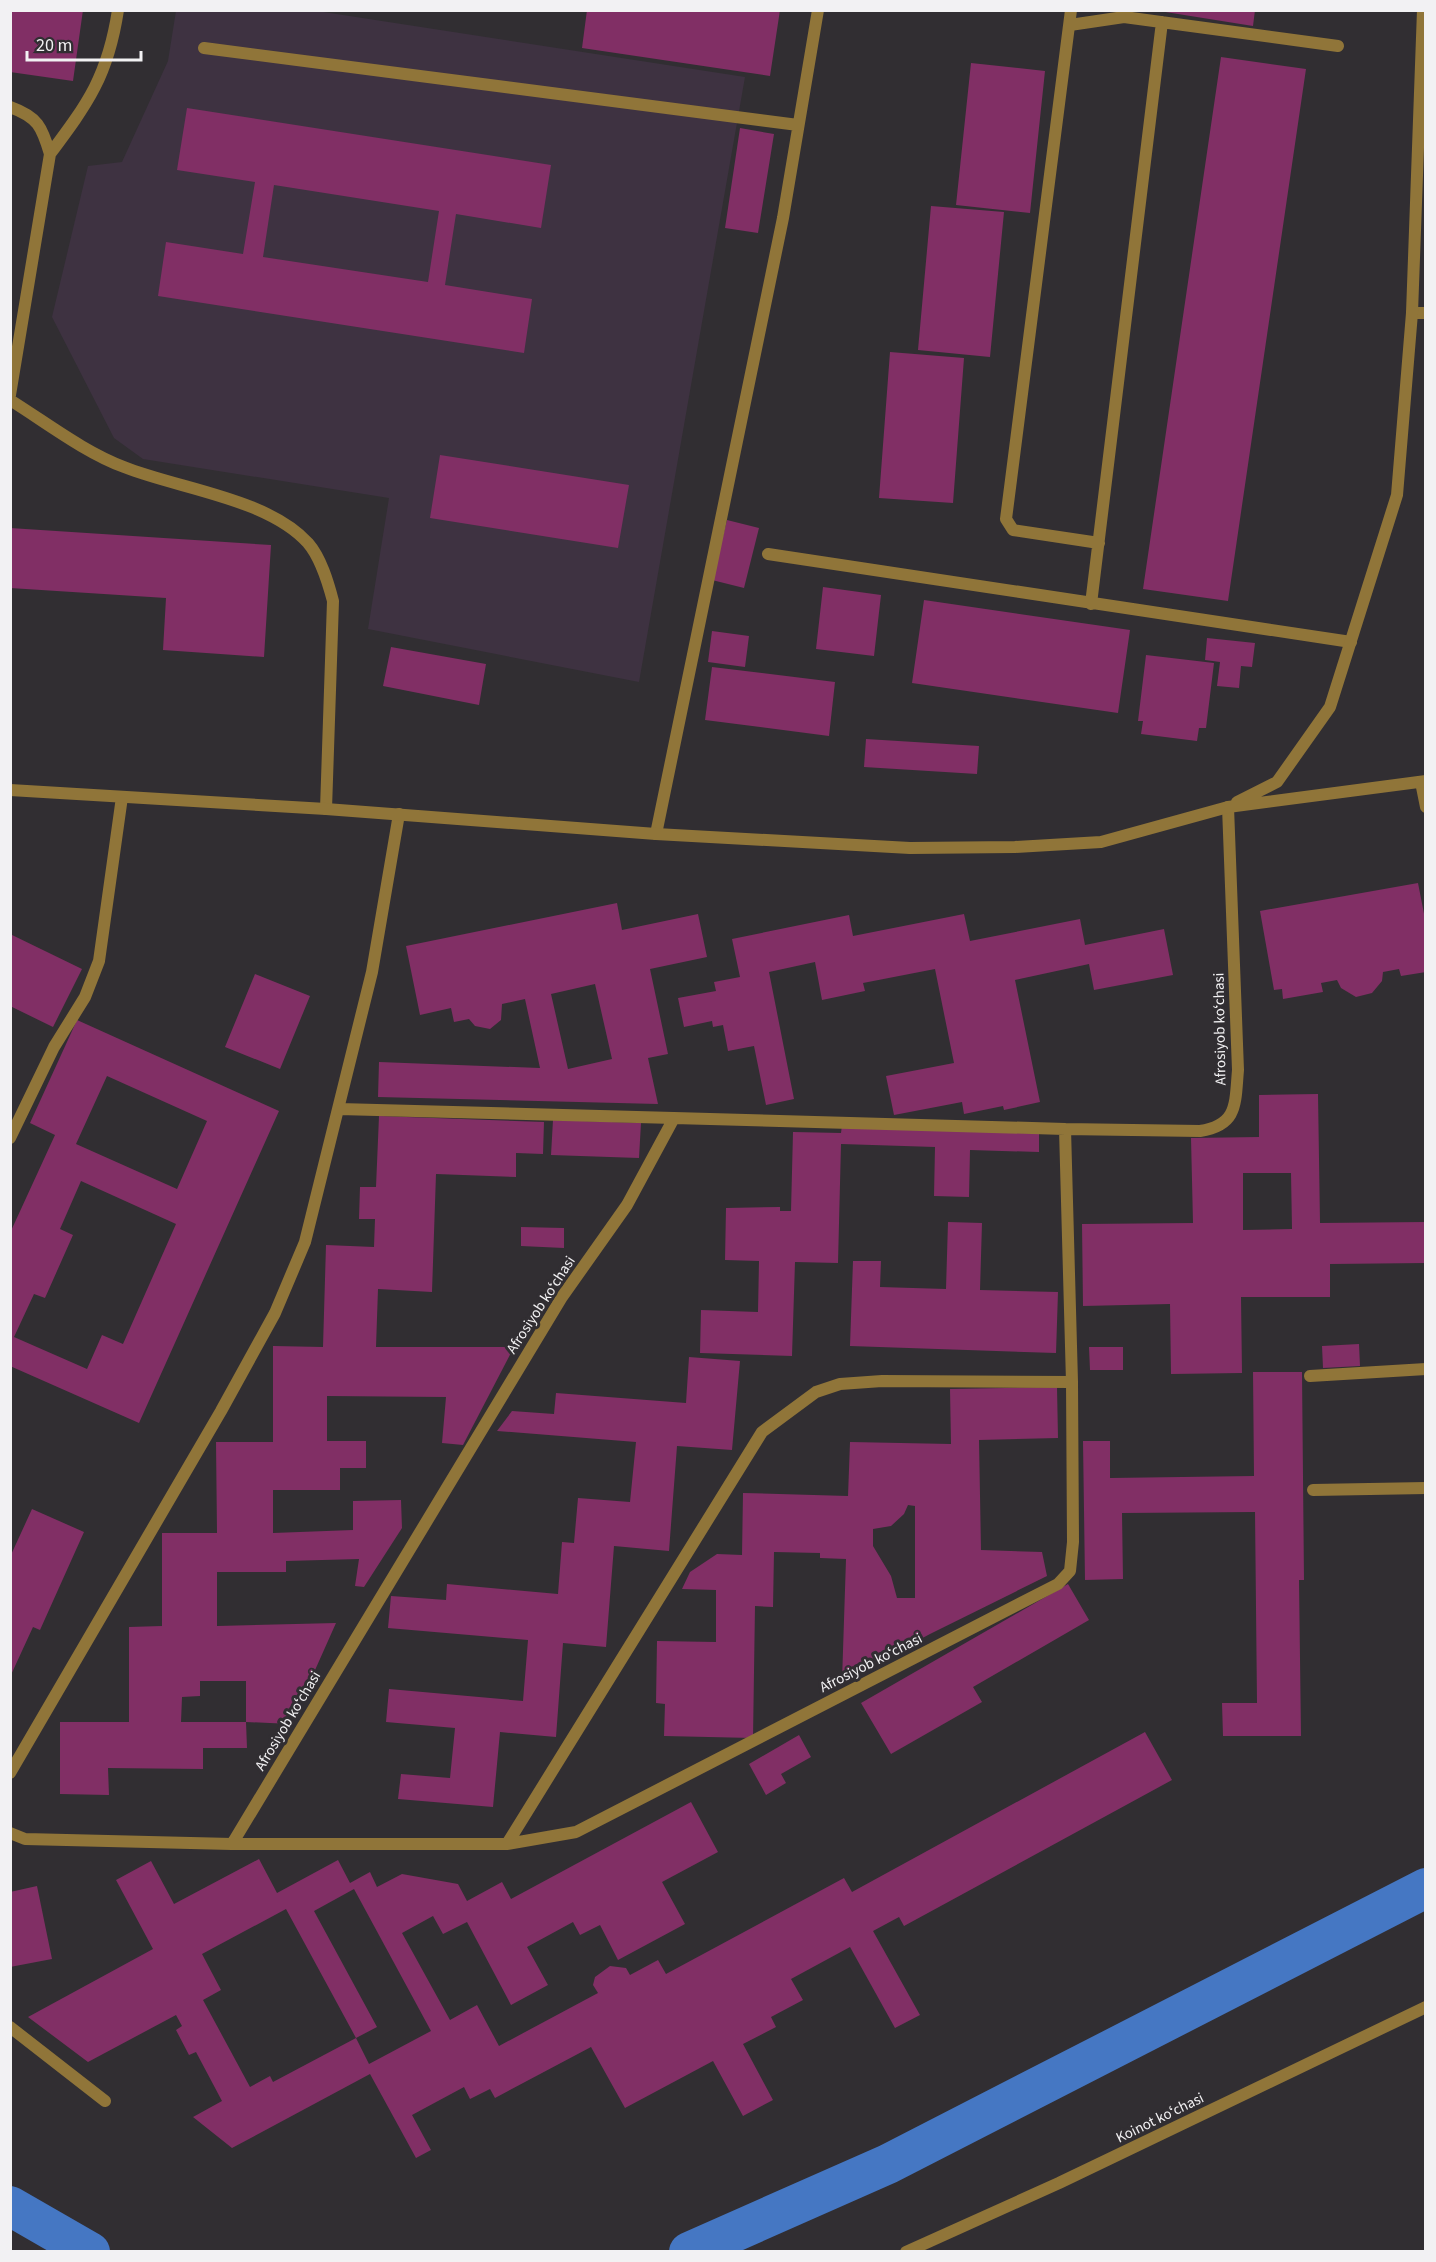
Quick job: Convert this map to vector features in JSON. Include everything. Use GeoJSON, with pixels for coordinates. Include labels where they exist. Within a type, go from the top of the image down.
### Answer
{"type":"FeatureCollection","features":[{"type":"Feature","properties":{"kind":"street"},"geometry":{"type":"LineString","coordinates":[[50,154],[79,115],[106,67],[118,10]]}},
{"type":"Feature","properties":{"kind":"street"},"geometry":{"type":"LineString","coordinates":[[656,834],[783,218],[818,10]]}},
{"type":"Feature","properties":{"kind":"street"},"geometry":{"type":"LineString","coordinates":[[1071,10],[1071,25],[1006,519],[1013,530],[1030,535],[1099,543]]}},
{"type":"Feature","properties":{"kind":"street"},"geometry":{"type":"LineString","coordinates":[[1228,807],[1277,782],[1330,706],[1397,495],[1412,313],[1424,13]]}},
{"type":"Feature","properties":{"kind":"street"},"geometry":{"type":"LineString","coordinates":[[1071,25],[1124,17],[1338,46]]}},
{"type":"Feature","properties":{"kind":"street"},"geometry":{"type":"LineString","coordinates":[[1090,604],[1162,22]]}},
{"type":"Feature","properties":{"kind":"street"},"geometry":{"type":"LineString","coordinates":[[204,48],[798,125]]}},
{"type":"Feature","properties":{"kind":"street"},"geometry":{"type":"LineString","coordinates":[[10,107],[29,114],[43,131],[50,154],[10,395]]}},
{"type":"Feature","properties":{"kind":"street"},"geometry":{"type":"LineString","coordinates":[[1412,313],[1425,313]]}},
{"type":"Feature","properties":{"kind":"street"},"geometry":{"type":"LineString","coordinates":[[10,400],[123,467],[225,497],[288,525],[309,544],[327,578],[333,601],[326,809]]}},
{"type":"Feature","properties":{"kind":"street"},"geometry":{"type":"LineString","coordinates":[[768,554],[1351,642]]}},
{"type":"Feature","properties":{"kind":"street"},"geometry":{"type":"LineString","coordinates":[[10,790],[326,809],[656,834],[910,848],[1015,847],[1101,842],[1228,807],[1423,782],[1425,807]]}},
{"type":"Feature","properties":{"kind":"street"},"geometry":{"type":"LineString","coordinates":[[10,1138],[54,1047],[85,997],[99,961],[122,797]]}},
{"type":"Feature","properties":{"kind":"street","name":"Afrosiyob koʻchasi"},"geometry":{"type":"LineString","coordinates":[[232,1844],[562,1297],[627,1205],[674,1118],[1200,1131],[1225,1123],[1231,1115],[1236,1100],[1238,1070],[1228,807]]}},
{"type":"Feature","properties":{"kind":"street"},"geometry":{"type":"LineString","coordinates":[[10,1773],[275,1313],[305,1242],[372,972],[399,814]]}},
{"type":"Feature","properties":{"kind":"street"},"geometry":{"type":"LineString","coordinates":[[339,1109],[674,1118]]}},
{"type":"Feature","properties":{"kind":"street","name":"Afrosiyob koʻchasi"},"geometry":{"type":"LineString","coordinates":[[10,1833],[25,1839],[232,1844],[507,1844],[576,1832],[1059,1584],[1070,1571],[1073,1542],[1072,1382],[1065,1129]]}},
{"type":"Feature","properties":{"kind":"street"},"geometry":{"type":"LineString","coordinates":[[1310,1376],[1425,1369]]}},
{"type":"Feature","properties":{"kind":"street"},"geometry":{"type":"LineString","coordinates":[[507,1844],[762,1432],[816,1392],[840,1384],[882,1381],[1072,1382]]}},
{"type":"Feature","properties":{"kind":"street"},"geometry":{"type":"LineString","coordinates":[[1313,1490],[1425,1488]]}},
{"type":"Feature","properties":{"kind":"street","name":"Koinot koʻchasi"},"geometry":{"type":"LineString","coordinates":[[906,2252],[1059,2183],[1425,2007]]}},
{"type":"Feature","properties":{"kind":"street"},"geometry":{"type":"LineString","coordinates":[[10,2027],[105,2102]]}},
{"type":"Feature","properties":{"kind":"shaded area"},"geometry":{"type":"Polygon","coordinates":[[[176,11],[317,11],[745,77],[639,682],[368,629],[389,498],[143,459],[114,438],[52,317],[88,166],[122,162],[168,61],[176,11]]]}},
{"type":"Feature","properties":{"kind":"building"},"geometry":{"type":"Polygon","coordinates":[[[10,10],[83,10],[73,81],[10,72],[10,10]]]}},
{"type":"Feature","properties":{"kind":"building"},"geometry":{"type":"Polygon","coordinates":[[[587,10],[780,10],[770,76],[582,48],[587,10]]]}},
{"type":"Feature","properties":{"kind":"building"},"geometry":{"type":"Polygon","coordinates":[[[1153,10],[1255,10],[1253,26],[1153,10]]]}},
{"type":"Feature","properties":{"kind":"building"},"geometry":{"type":"Polygon","coordinates":[[[1221,57],[1306,69],[1228,601],[1143,589],[1221,57]]]}},
{"type":"Feature","properties":{"kind":"building"},"geometry":{"type":"Polygon","coordinates":[[[971,63],[1045,71],[1030,213],[956,205],[971,63]]]}},
{"type":"Feature","properties":{"kind":"building"},"geometry":{"type":"Polygon","coordinates":[[[187,108],[551,165],[541,228],[456,214],[445,285],[532,299],[524,353],[158,296],[166,242],[243,254],[255,182],[177,170],[187,108]],[[274,185],[263,257],[428,282],[439,211],[274,185]]]}},
{"type":"Feature","properties":{"kind":"building"},"geometry":{"type":"Polygon","coordinates":[[[740,128],[774,134],[758,233],[725,228],[740,128]]]}},
{"type":"Feature","properties":{"kind":"building"},"geometry":{"type":"Polygon","coordinates":[[[931,206],[1004,212],[990,357],[918,350],[931,206]]]}},
{"type":"Feature","properties":{"kind":"building"},"geometry":{"type":"Polygon","coordinates":[[[890,352],[964,358],[953,503],[879,498],[890,352]]]}},
{"type":"Feature","properties":{"kind":"building"},"geometry":{"type":"Polygon","coordinates":[[[440,455],[629,485],[618,548],[430,518],[440,455]]]}},
{"type":"Feature","properties":{"kind":"building"},"geometry":{"type":"Polygon","coordinates":[[[727,520],[759,528],[744,588],[712,580],[727,520]]]}},
{"type":"Feature","properties":{"kind":"building"},"geometry":{"type":"Polygon","coordinates":[[[10,528],[271,545],[264,657],[163,650],[166,598],[10,588],[10,528]]]}},
{"type":"Feature","properties":{"kind":"building"},"geometry":{"type":"Polygon","coordinates":[[[823,587],[881,595],[874,656],[816,649],[823,587]]]}},
{"type":"Feature","properties":{"kind":"building"},"geometry":{"type":"Polygon","coordinates":[[[924,600],[1130,630],[1118,713],[912,683],[924,600]]]}},
{"type":"Feature","properties":{"kind":"building"},"geometry":{"type":"Polygon","coordinates":[[[712,631],[749,636],[745,667],[708,662],[712,631]]]}},
{"type":"Feature","properties":{"kind":"building"},"geometry":{"type":"Polygon","coordinates":[[[1207,638],[1255,643],[1252,667],[1241,666],[1239,688],[1217,686],[1220,662],[1205,660],[1207,638]]]}},
{"type":"Feature","properties":{"kind":"building"},"geometry":{"type":"Polygon","coordinates":[[[391,647],[486,664],[479,705],[383,686],[391,647]]]}},
{"type":"Feature","properties":{"kind":"building"},"geometry":{"type":"Polygon","coordinates":[[[1146,655],[1214,663],[1206,728],[1199,728],[1197,741],[1141,734],[1143,721],[1138,721],[1146,655]]]}},
{"type":"Feature","properties":{"kind":"building"},"geometry":{"type":"Polygon","coordinates":[[[712,667],[835,682],[829,736],[705,720],[712,667]]]}},
{"type":"Feature","properties":{"kind":"building"},"geometry":{"type":"Polygon","coordinates":[[[866,739],[979,746],[977,774],[864,767],[866,739]]]}},
{"type":"Feature","properties":{"kind":"building"},"geometry":{"type":"Polygon","coordinates":[[[1418,883],[1426,924],[1426,972],[1401,976],[1399,969],[1383,972],[1382,981],[1372,993],[1356,997],[1341,988],[1337,980],[1321,983],[1323,992],[1283,999],[1282,989],[1274,990],[1260,911],[1418,883]]]}},
{"type":"Feature","properties":{"kind":"building"},"geometry":{"type":"Polygon","coordinates":[[[617,903],[622,930],[698,914],[707,957],[650,969],[668,1054],[648,1058],[658,1104],[378,1097],[379,1062],[540,1068],[525,999],[502,1004],[501,1020],[490,1029],[475,1026],[469,1019],[454,1022],[451,1008],[420,1015],[406,946],[617,903]],[[595,984],[551,994],[568,1069],[612,1059],[595,984]]]}},
{"type":"Feature","properties":{"kind":"building"},"geometry":{"type":"Polygon","coordinates":[[[964,914],[970,941],[1080,919],[1085,945],[1164,929],[1173,975],[1094,990],[1089,964],[1015,980],[1040,1102],[1004,1110],[1003,1106],[964,1114],[962,1102],[894,1115],[886,1076],[954,1063],[935,969],[863,983],[865,991],[822,1000],[815,962],[769,972],[794,1099],[766,1105],[754,1046],[728,1051],[723,1025],[713,1027],[712,1021],[684,1027],[678,998],[716,991],[714,982],[740,977],[732,939],[849,915],[853,936],[964,914]]]}},
{"type":"Feature","properties":{"kind":"building"},"geometry":{"type":"Polygon","coordinates":[[[10,934],[82,969],[53,1027],[10,1006],[10,934]]]}},
{"type":"Feature","properties":{"kind":"building"},"geometry":{"type":"Polygon","coordinates":[[[255,974],[310,996],[280,1069],[225,1047],[255,974]]]}},
{"type":"Feature","properties":{"kind":"building"},"geometry":{"type":"Polygon","coordinates":[[[77,1020],[279,1111],[139,1423],[10,1366],[10,1233],[55,1135],[30,1123],[77,1020]],[[107,1076],[76,1144],[177,1189],[207,1121],[107,1076]],[[81,1181],[60,1229],[73,1235],[45,1298],[34,1294],[14,1337],[87,1369],[102,1335],[123,1344],[176,1224],[81,1181]]]}},
{"type":"Feature","properties":{"kind":"building"},"geometry":{"type":"Polygon","coordinates":[[[1318,1094],[1320,1223],[1426,1222],[1426,1263],[1330,1264],[1330,1297],[1241,1297],[1242,1373],[1171,1374],[1170,1304],[1083,1306],[1082,1224],[1193,1223],[1191,1138],[1259,1137],[1259,1095],[1318,1094]],[[1243,1173],[1243,1230],[1292,1229],[1291,1173],[1243,1173]]]}},
{"type":"Feature","properties":{"kind":"building"},"geometry":{"type":"Polygon","coordinates":[[[379,1116],[544,1122],[543,1154],[516,1153],[516,1177],[436,1174],[432,1292],[378,1289],[376,1347],[514,1347],[463,1445],[442,1443],[446,1397],[327,1396],[327,1441],[366,1441],[366,1468],[340,1468],[340,1490],[273,1490],[273,1533],[353,1530],[353,1501],[401,1500],[402,1528],[364,1587],[355,1586],[359,1559],[286,1561],[286,1572],[217,1572],[217,1626],[336,1623],[291,1724],[246,1722],[247,1748],[203,1748],[203,1769],[108,1768],[109,1795],[60,1794],[60,1722],[129,1722],[129,1627],[162,1626],[162,1533],[217,1533],[216,1442],[273,1442],[273,1346],[323,1347],[326,1245],[374,1247],[375,1219],[359,1219],[360,1187],[376,1187],[379,1116]],[[200,1681],[200,1696],[182,1697],[181,1722],[246,1722],[246,1681],[200,1681]]]}},
{"type":"Feature","properties":{"kind":"building"},"geometry":{"type":"Polygon","coordinates":[[[553,1120],[641,1123],[639,1158],[551,1155],[553,1120]]]}},
{"type":"Feature","properties":{"kind":"building"},"geometry":{"type":"Polygon","coordinates":[[[842,1125],[1039,1131],[1039,1152],[970,1150],[969,1197],[934,1196],[935,1147],[841,1144],[838,1263],[795,1262],[792,1356],[700,1353],[701,1310],[758,1312],[759,1261],[725,1260],[726,1208],[780,1207],[780,1211],[791,1211],[793,1132],[841,1133],[842,1125]]]}},
{"type":"Feature","properties":{"kind":"building"},"geometry":{"type":"Polygon","coordinates":[[[948,1222],[982,1223],[980,1290],[1058,1292],[1056,1353],[850,1346],[853,1261],[881,1261],[880,1287],[946,1289],[948,1222]]]}},
{"type":"Feature","properties":{"kind":"building"},"geometry":{"type":"Polygon","coordinates":[[[521,1227],[564,1228],[564,1248],[521,1246],[521,1227]]]}},
{"type":"Feature","properties":{"kind":"building"},"geometry":{"type":"Polygon","coordinates":[[[1359,1344],[1360,1366],[1323,1368],[1322,1346],[1359,1344]]]}},
{"type":"Feature","properties":{"kind":"building"},"geometry":{"type":"Polygon","coordinates":[[[1089,1347],[1123,1347],[1123,1370],[1090,1370],[1089,1347]]]}},
{"type":"Feature","properties":{"kind":"building"},"geometry":{"type":"Polygon","coordinates":[[[689,1357],[740,1361],[732,1450],[677,1446],[669,1551],[614,1546],[606,1647],[563,1643],[556,1737],[500,1732],[493,1807],[398,1799],[401,1774],[450,1778],[455,1728],[386,1722],[389,1689],[523,1701],[528,1640],[388,1628],[391,1596],[446,1600],[447,1584],[558,1594],[562,1542],[574,1543],[578,1498],[630,1502],[636,1442],[497,1431],[512,1411],[554,1414],[556,1393],[686,1403],[689,1357]]]}},
{"type":"Feature","properties":{"kind":"building"},"geometry":{"type":"Polygon","coordinates":[[[1253,1372],[1302,1372],[1304,1580],[1299,1580],[1301,1736],[1223,1736],[1222,1703],[1257,1703],[1255,1512],[1122,1513],[1123,1579],[1085,1580],[1083,1441],[1110,1441],[1110,1478],[1254,1476],[1253,1372]]]}},
{"type":"Feature","properties":{"kind":"building"},"geometry":{"type":"Polygon","coordinates":[[[1057,1387],[1058,1438],[979,1440],[981,1550],[1042,1552],[1047,1576],[842,1681],[846,1559],[820,1558],[820,1553],[774,1552],[773,1607],[755,1606],[753,1738],[664,1736],[665,1704],[656,1703],[657,1641],[716,1642],[716,1590],[682,1589],[690,1572],[717,1554],[742,1555],[743,1493],[848,1496],[850,1442],[951,1444],[950,1389],[1057,1387]],[[908,1505],[904,1514],[891,1526],[873,1529],[873,1546],[891,1576],[897,1598],[915,1598],[915,1506],[908,1505]]]}},
{"type":"Feature","properties":{"kind":"building"},"geometry":{"type":"Polygon","coordinates":[[[32,1509],[84,1532],[40,1630],[33,1627],[10,1677],[10,1557],[32,1509]]]}},
{"type":"Feature","properties":{"kind":"building"},"geometry":{"type":"Polygon","coordinates":[[[1068,1584],[1089,1620],[973,1687],[982,1702],[891,1754],[861,1703],[1068,1584]]]}},
{"type":"Feature","properties":{"kind":"building"},"geometry":{"type":"Polygon","coordinates":[[[1145,1732],[1172,1780],[904,1926],[899,1917],[873,1931],[920,2015],[895,2028],[850,1947],[791,1979],[803,2000],[771,2017],[776,2027],[743,2044],[773,2100],[743,2116],[713,2061],[625,2108],[591,2047],[495,2098],[490,2089],[470,2099],[464,2087],[412,2115],[431,2150],[416,2158],[370,2074],[232,2148],[193,2117],[222,2101],[196,2052],[189,2055],[176,2030],[182,2026],[176,2015],[88,2062],[28,2017],[153,1949],[116,1880],[151,1861],[174,1904],[259,1859],[277,1893],[338,1860],[350,1883],[370,1872],[377,1887],[402,1874],[458,1884],[467,1901],[502,1882],[511,1899],[691,1802],[718,1852],[662,1882],[685,1924],[618,1960],[600,1925],[580,1935],[573,1922],[527,1947],[548,1985],[511,2005],[467,1922],[443,1934],[433,1916],[402,1933],[450,2020],[477,2005],[499,2046],[598,1993],[593,1985],[595,1977],[610,1966],[626,1968],[630,1975],[658,1960],[666,1974],[844,1878],[852,1892],[1145,1732]],[[354,1889],[314,1911],[377,2027],[356,2038],[369,2064],[431,2031],[354,1889]],[[286,1909],[202,1954],[221,1990],[203,2000],[250,2087],[270,2076],[273,2082],[356,2038],[286,1909]]]}},
{"type":"Feature","properties":{"kind":"building"},"geometry":{"type":"Polygon","coordinates":[[[799,1735],[811,1757],[781,1774],[786,1783],[766,1795],[749,1764],[799,1735]]]}},
{"type":"Feature","properties":{"kind":"building"},"geometry":{"type":"Polygon","coordinates":[[[37,1886],[52,1959],[10,1967],[10,1892],[37,1886]]]}},
{"type":"Feature","properties":{"kind":"waterway"},"geometry":{"type":"LineString","coordinates":[[689,2252],[888,2164],[1426,1888]]}},
{"type":"Feature","properties":{"kind":"waterway"},"geometry":{"type":"LineString","coordinates":[[10,2206],[90,2252]]}}]}
